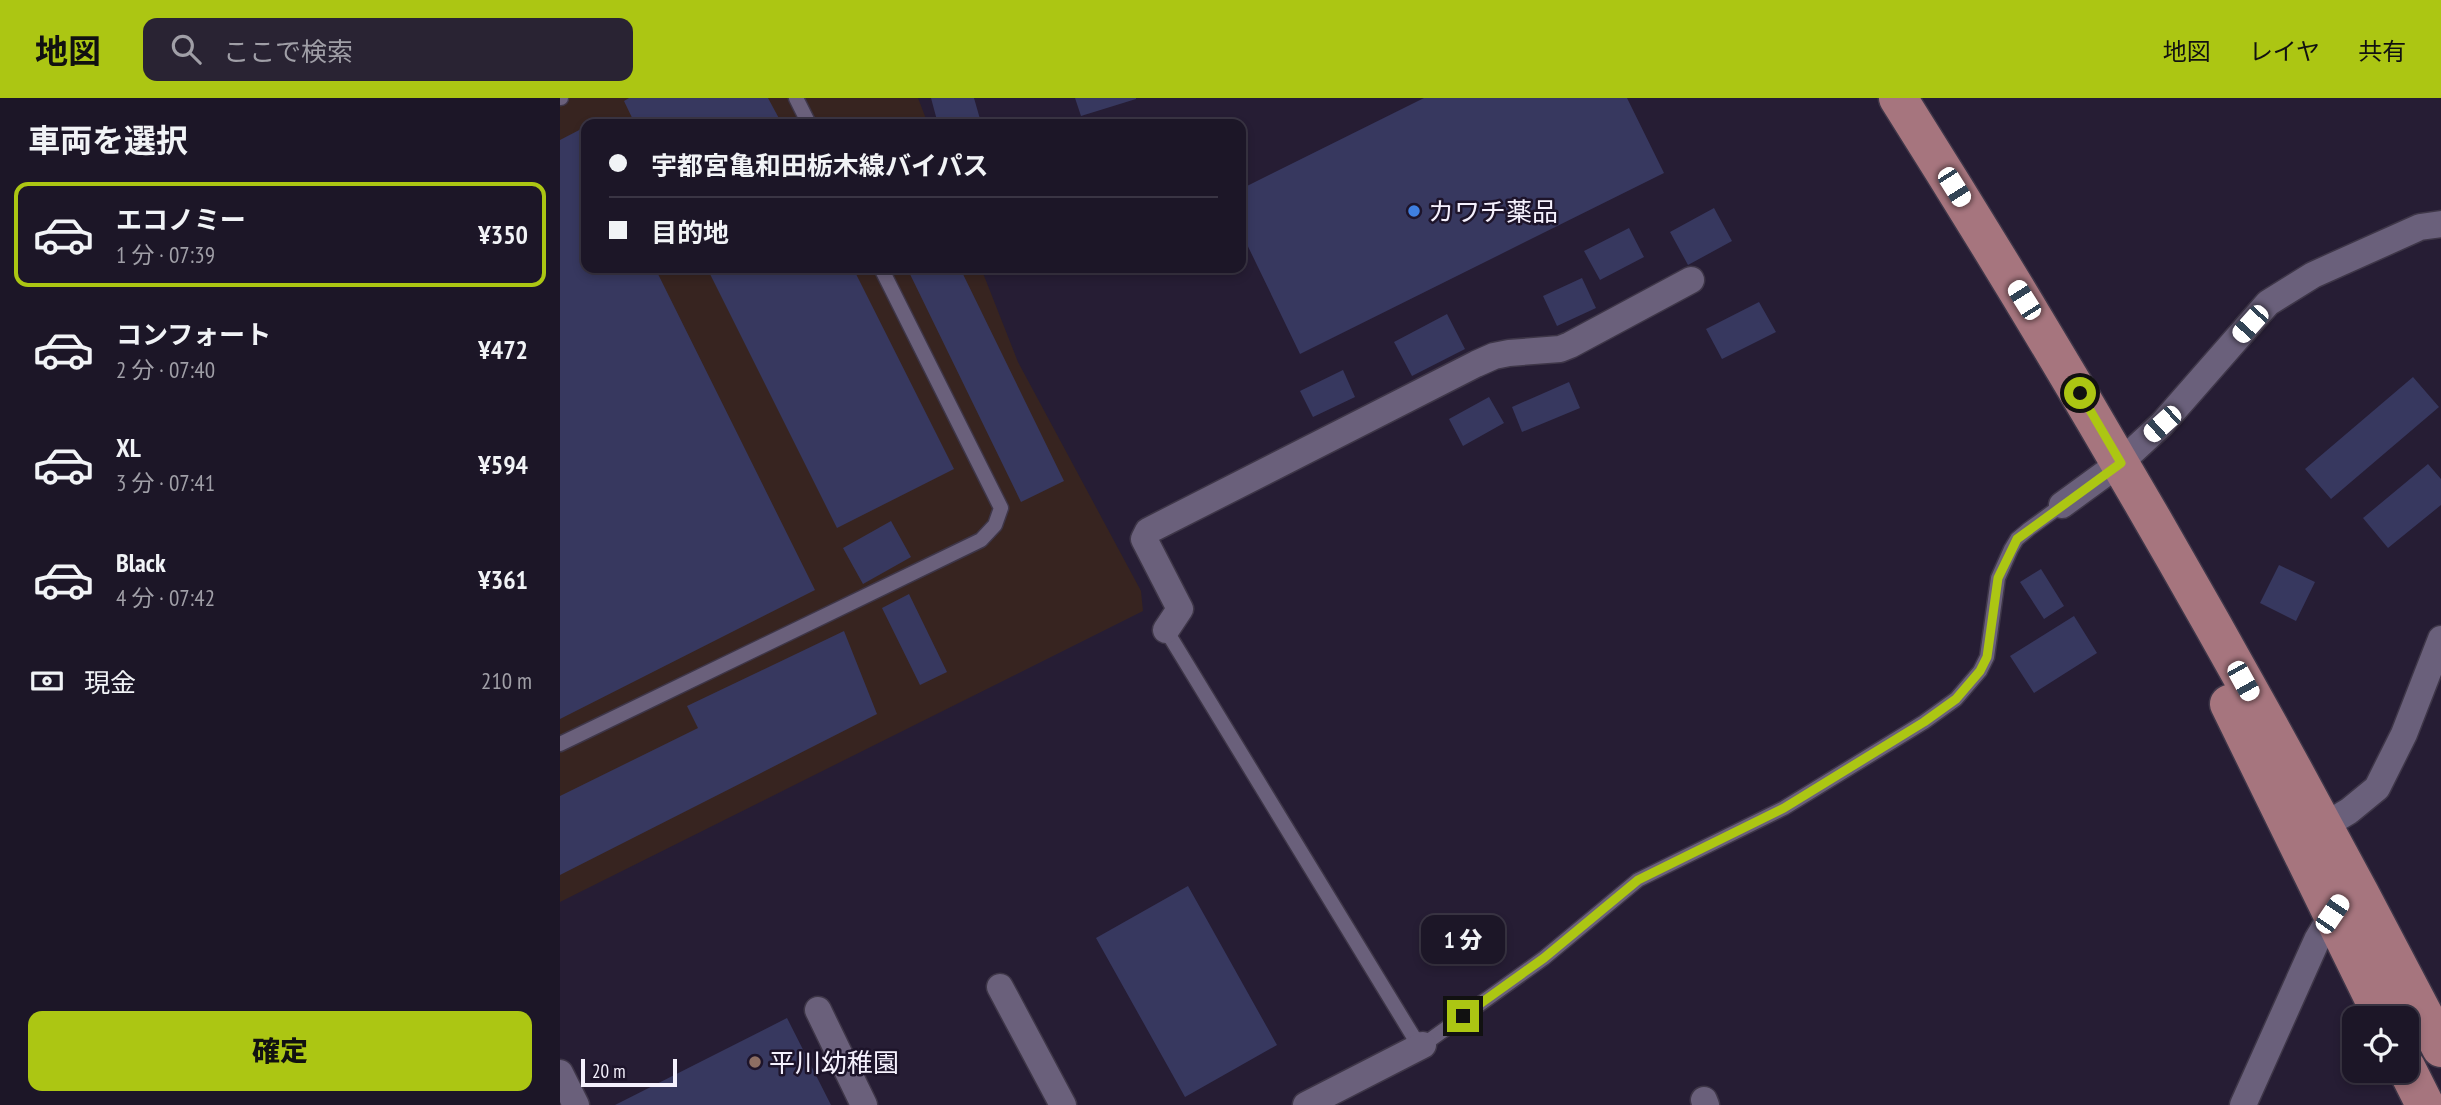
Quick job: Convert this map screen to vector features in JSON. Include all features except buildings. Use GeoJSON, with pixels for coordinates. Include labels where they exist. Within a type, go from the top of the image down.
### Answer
{"type":"FeatureCollection","features":[{"type":"Feature","properties":{"kind":"main road"},"geometry":{"type":"LineString","coordinates":[[1898,98],[2024,300],[2121,463],[2357,884],[2441,1048]]}},
{"type":"Feature","properties":{"kind":"main road"},"geometry":{"type":"LineString","coordinates":[[2121,463],[2222,690],[2377,1006]]}},
{"type":"Feature","properties":{"kind":"main road"},"geometry":{"type":"LineString","coordinates":[[2414,1083],[2425,1105]]}},
{"type":"Feature","properties":{"kind":"street"},"geometry":{"type":"LineString","coordinates":[[2062,505],[2121,463],[2162,424],[2268,303],[2313,275],[2420,227],[2441,224]]}},
{"type":"Feature","properties":{"kind":"street"},"geometry":{"type":"LineString","coordinates":[[1166,629],[1180,609],[1143,539],[1148,531],[1476,364],[1502,354],[1560,349],[1691,280]]}},
{"type":"Feature","properties":{"kind":"street"},"geometry":{"type":"LineString","coordinates":[[2324,826],[2349,811],[2377,788],[2404,734],[2441,639]]}},
{"type":"Feature","properties":{"kind":"street"},"geometry":{"type":"LineString","coordinates":[[2243,1105],[2317,940],[2341,900],[2357,884]]}},
{"type":"Feature","properties":{"kind":"street"},"geometry":{"type":"LineString","coordinates":[[1000,987],[1063,1105]]}},
{"type":"Feature","properties":{"kind":"street"},"geometry":{"type":"LineString","coordinates":[[818,1010],[864,1105]]}},
{"type":"Feature","properties":{"kind":"street"},"geometry":{"type":"LineString","coordinates":[[1306,1105],[1423,1045]]}},
{"type":"Feature","properties":{"kind":"street"},"geometry":{"type":"LineString","coordinates":[[560,1073],[576,1105]]}},
{"type":"Feature","properties":{"kind":"lane"},"geometry":{"type":"LineString","coordinates":[[796,98],[806,119]]}},
{"type":"Feature","properties":{"kind":"lane"},"geometry":{"type":"LineString","coordinates":[[560,744],[982,540],[995,525],[1001,508],[884,273]]}},
{"type":"Feature","properties":{"kind":"lane"},"geometry":{"type":"LineString","coordinates":[[1166,629],[1413,1036],[1423,1045],[1544,958],[1638,880],[1784,808],[1924,722],[1956,699],[1980,671],[1987,657],[1998,578],[2011,549],[2017,539],[2062,505]]}},
{"type":"Feature","properties":{"kind":"shaded area"},"geometry":{"type":"Polygon","coordinates":[[[560,98],[918,98],[926,119],[581,119],[581,273],[983,273],[1018,362],[1141,591],[1143,611],[560,902],[560,98]]]}},
{"type":"Feature","properties":{"kind":"place","name":"カワチ薬品"},"geometry":{"type":"Point","coordinates":[1414,211]}},
{"type":"Feature","properties":{"kind":"place","name":"平川幼稚園"},"geometry":{"type":"Point","coordinates":[755,1062]}},
{"type":"Feature","properties":{"kind":"route"},"geometry":{"type":"LineString","coordinates":[[1463,1016],[1544,958],[1614,897],[1638,880],[1784,808],[1924,722],[1968,687],[1987,657],[1998,578],[2017,539],[2121,463],[2080,393]]}}]}
